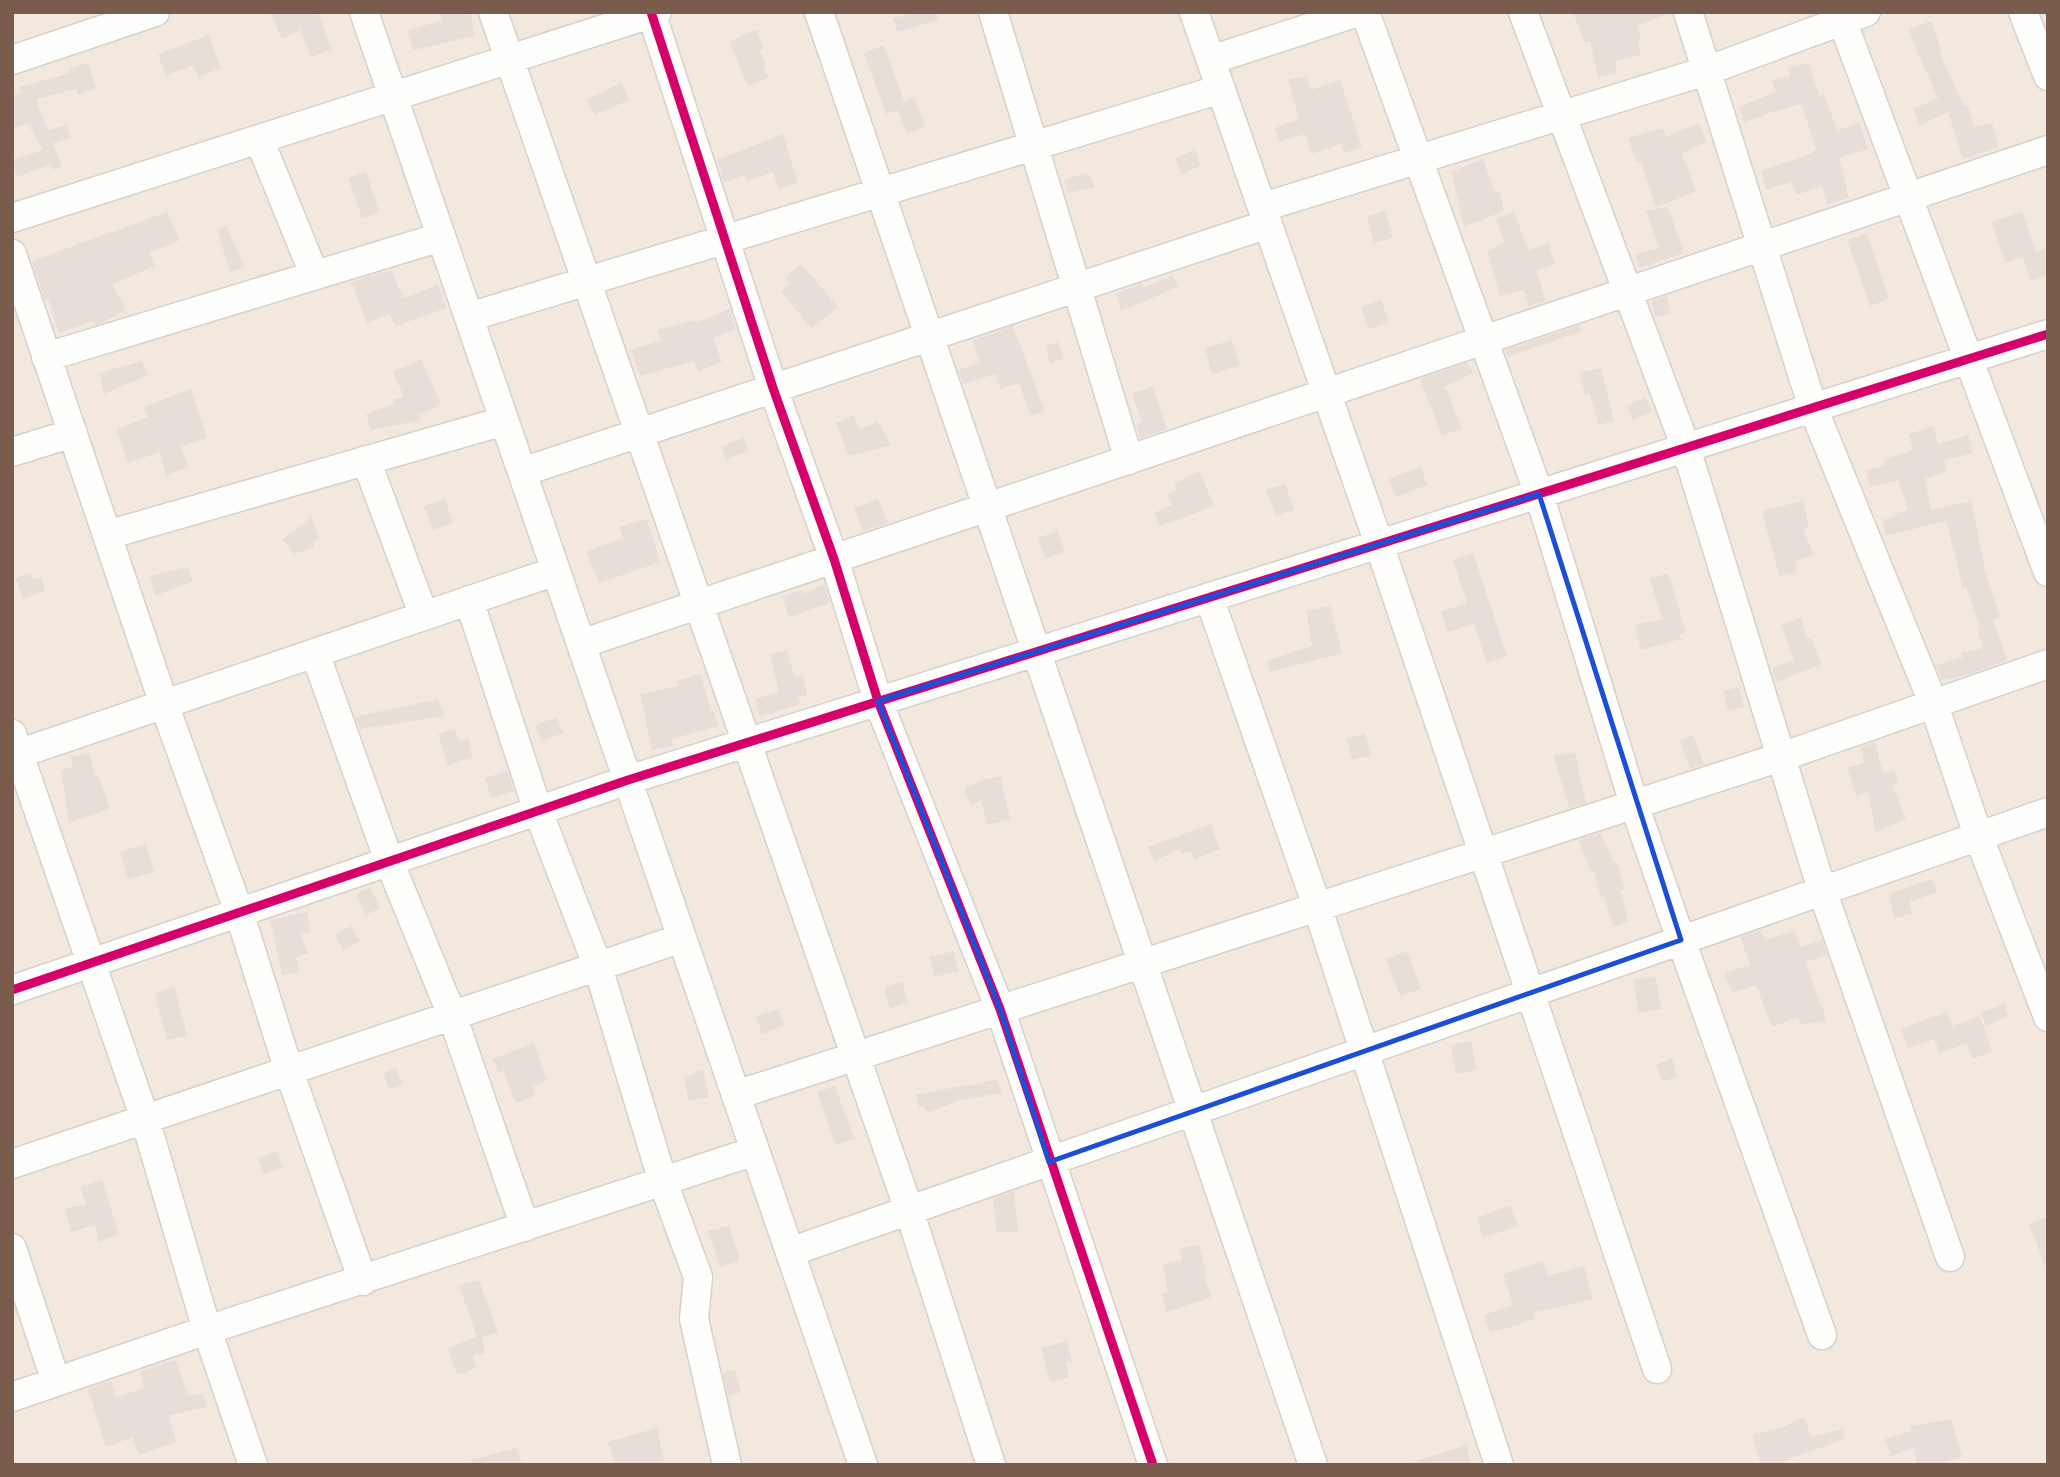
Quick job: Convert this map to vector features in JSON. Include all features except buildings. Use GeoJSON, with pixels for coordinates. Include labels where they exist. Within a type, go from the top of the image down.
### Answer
{"type":"FeatureCollection","features":[{"type":"Feature","properties":{"kind":"street"},"geometry":{"type":"LineString","coordinates":[[12,60],[155,12]]}},
{"type":"Feature","properties":{"kind":"street"},"geometry":{"type":"LineString","coordinates":[[364,12],[863,1465]]}},
{"type":"Feature","properties":{"kind":"street"},"geometry":{"type":"LineString","coordinates":[[493,12],[909,1210],[991,1465]]}},
{"type":"Feature","properties":{"kind":"street"},"geometry":{"type":"LineString","coordinates":[[819,12],[1313,1465]]}},
{"type":"Feature","properties":{"kind":"street"},"geometry":{"type":"LineString","coordinates":[[993,12],[1129,460]]}},
{"type":"Feature","properties":{"kind":"street"},"geometry":{"type":"LineString","coordinates":[[1195,12],[1380,544],[1657,1369]]}},
{"type":"Feature","properties":{"kind":"street"},"geometry":{"type":"LineString","coordinates":[[1211,60],[1358,12]]}},
{"type":"Feature","properties":{"kind":"street"},"geometry":{"type":"LineString","coordinates":[[1365,12],[1539,494],[1634,804],[1822,1335]]}},
{"type":"Feature","properties":{"kind":"street"},"geometry":{"type":"LineString","coordinates":[[1523,12],[1686,448],[1822,890],[1950,1257]]}},
{"type":"Feature","properties":{"kind":"street"},"geometry":{"type":"LineString","coordinates":[[1688,12],[1813,408],[1934,705],[1978,835],[2048,1017]]}},
{"type":"Feature","properties":{"kind":"street"},"geometry":{"type":"LineString","coordinates":[[2023,12],[2048,76]]}},
{"type":"Feature","properties":{"kind":"street"},"geometry":{"type":"LineString","coordinates":[[12,218],[654,13],[773,388],[834,559],[878,701],[1000,1009],[1049,1162],[1153,1465]]}},
{"type":"Feature","properties":{"kind":"street"},"geometry":{"type":"LineString","coordinates":[[522,472],[1076,287],[1419,160],[1706,71],[1849,15],[1908,198],[2048,572]]}},
{"type":"Feature","properties":{"kind":"street"},"geometry":{"type":"LineString","coordinates":[[469,317],[1221,89]]}},
{"type":"Feature","properties":{"kind":"street"},"geometry":{"type":"LineString","coordinates":[[259,139],[314,274]]}},
{"type":"Feature","properties":{"kind":"street"},"geometry":{"type":"LineString","coordinates":[[581,644],[2048,150]]}},
{"type":"Feature","properties":{"kind":"street"},"geometry":{"type":"LineString","coordinates":[[46,356],[441,237]]}},
{"type":"Feature","properties":{"kind":"street"},"geometry":{"type":"LineString","coordinates":[[12,254],[164,704],[240,912],[289,1071],[363,1281]]}},
{"type":"Feature","properties":{"kind":"street"},"geometry":{"type":"LineString","coordinates":[[12,990],[628,780],[2048,334]]}},
{"type":"Feature","properties":{"kind":"street"},"geometry":{"type":"LineString","coordinates":[[107,535],[504,421]]}},
{"type":"Feature","properties":{"kind":"street"},"geometry":{"type":"LineString","coordinates":[[12,452],[73,433]]}},
{"type":"Feature","properties":{"kind":"street"},"geometry":{"type":"LineString","coordinates":[[366,460],[424,616]]}},
{"type":"Feature","properties":{"kind":"street"},"geometry":{"type":"LineString","coordinates":[[253,1465],[207,1330],[145,1119],[15,748],[164,704],[556,570]]}},
{"type":"Feature","properties":{"kind":"street"},"geometry":{"type":"LineString","coordinates":[[1209,597],[1317,906],[1499,1465]]}},
{"type":"Feature","properties":{"kind":"street"},"geometry":{"type":"LineString","coordinates":[[470,600],[538,811],[597,967],[663,1182],[698,1277],[694,1320],[727,1465]]}},
{"type":"Feature","properties":{"kind":"street"},"geometry":{"type":"LineString","coordinates":[[315,653],[389,862],[452,1015],[525,1227]]}},
{"type":"Feature","properties":{"kind":"street"},"geometry":{"type":"LineString","coordinates":[[736,1095],[1782,757],[2048,664]]}},
{"type":"Feature","properties":{"kind":"street"},"geometry":{"type":"LineString","coordinates":[[790,1252],[2048,812]]}},
{"type":"Feature","properties":{"kind":"street"},"geometry":{"type":"LineString","coordinates":[[12,1164],[682,938]]}},
{"type":"Feature","properties":{"kind":"street"},"geometry":{"type":"LineString","coordinates":[[12,1397],[207,1330],[755,1151]]}},
{"type":"Feature","properties":{"kind":"street"},"geometry":{"type":"LineString","coordinates":[[12,1248],[56,1382]]}},
{"type":"Feature","properties":{"kind":"highlighted area"},"geometry":{"type":"Polygon","coordinates":[[[1539,494],[1681,940],[1049,1162],[1000,1009],[878,701],[1539,494]]]}},
{"type":"Feature","properties":{"kind":"shaded area"},"geometry":{"type":"Polygon","coordinates":[[[12,12],[2048,12],[2048,1465],[12,1465],[12,12]]]}},
{"type":"Feature","properties":{"kind":"cycle path"},"geometry":{"type":"LineString","coordinates":[[651,12],[773,388],[834,559],[878,701],[1000,1009],[1153,1465]]}},
{"type":"Feature","properties":{"kind":"cycle path"},"geometry":{"type":"LineString","coordinates":[[12,990],[628,780],[2048,334]]}}]}
